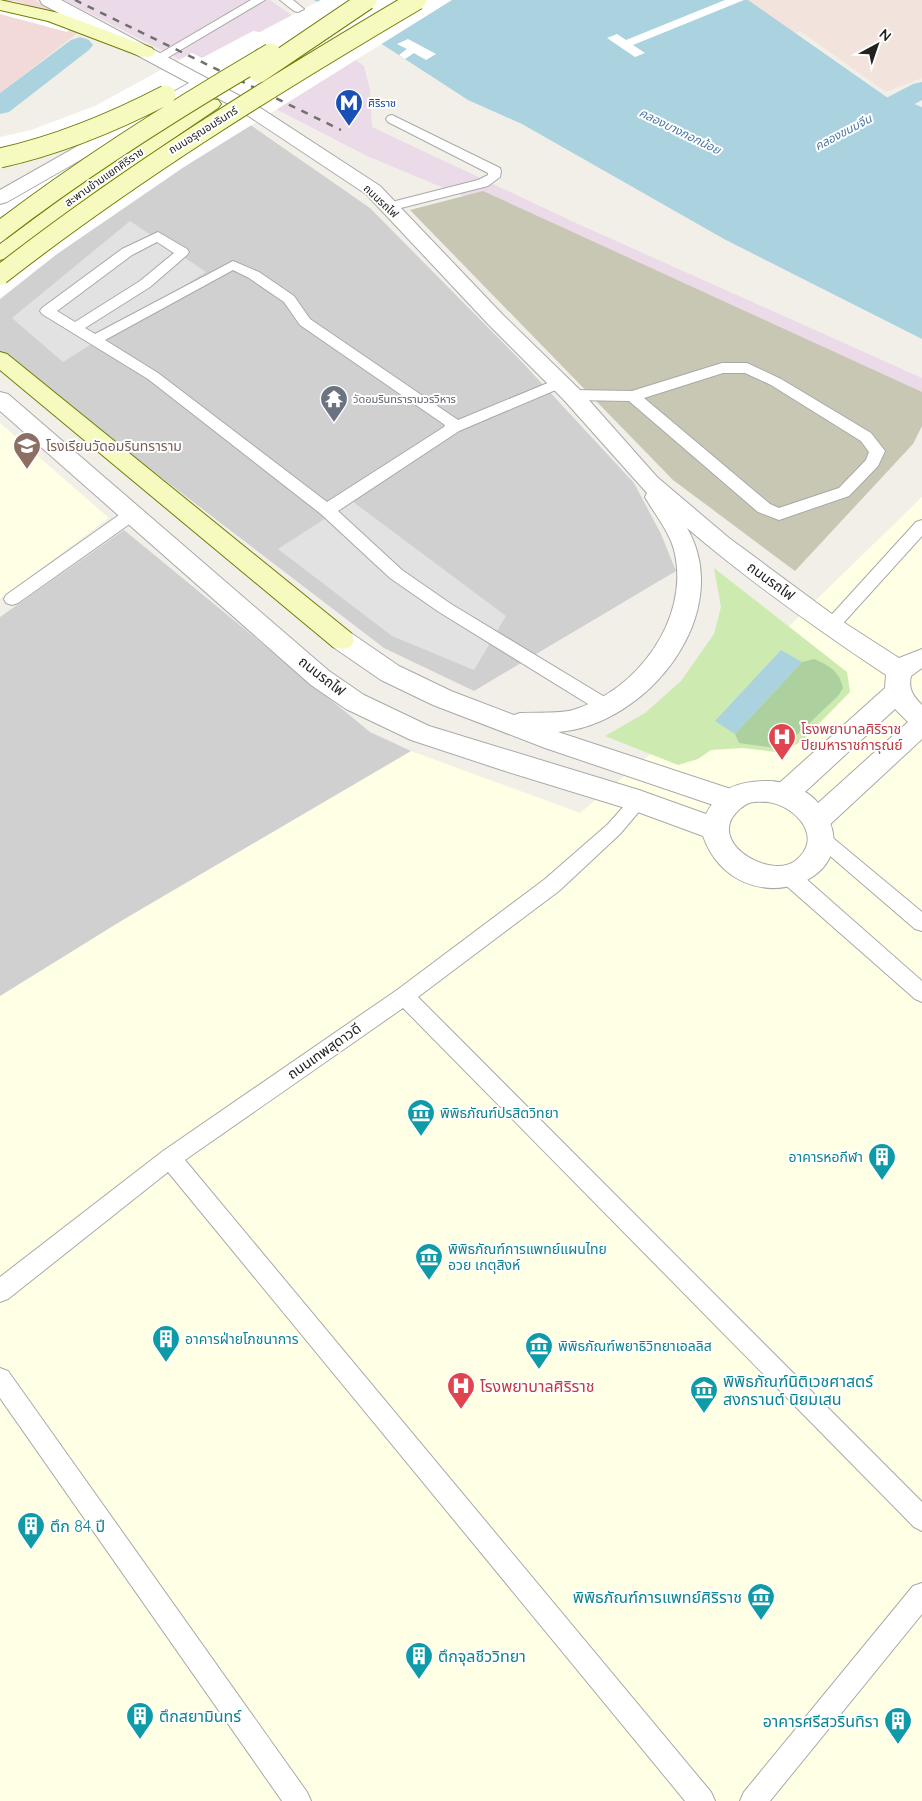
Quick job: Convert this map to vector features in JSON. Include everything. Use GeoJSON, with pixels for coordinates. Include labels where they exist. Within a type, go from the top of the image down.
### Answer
{"type":"FeatureCollection","features":[{"type":"Feature","properties":{"kind":"main road"},"geometry":{"type":"LineString","coordinates":[[0,231],[68,180],[140,131],[271,53],[366,0]]}},
{"type":"Feature","properties":{"kind":"main road","name":"สะพานข้ามแยกศิริราช"},"geometry":{"type":"LineString","coordinates":[[0,254],[92,185],[366,0]]}},
{"type":"Feature","properties":{"kind":"main road","name":"สะพานข้ามแยกศิริราช"},"geometry":{"type":"LineString","coordinates":[[212,104],[413,3]]}},
{"type":"Feature","properties":{"kind":"main road","name":"ถนนอรุณอมรินทร์"},"geometry":{"type":"LineString","coordinates":[[0,275],[156,159],[413,3]]}},
{"type":"Feature","properties":{"kind":"main road"},"geometry":{"type":"LineString","coordinates":[[0,5],[48,15],[111,36]]}},
{"type":"Feature","properties":{"kind":"main road"},"geometry":{"type":"LineString","coordinates":[[0,158],[41,149],[84,135],[207,75],[271,53]]}},
{"type":"Feature","properties":{"kind":"main road"},"geometry":{"type":"LineString","coordinates":[[0,284],[56,232]]}},
{"type":"Feature","properties":{"kind":"main road"},"geometry":{"type":"LineString","coordinates":[[0,359],[342,640]]}},
{"type":"Feature","properties":{"kind":"street","name":"ถนนรถไฟ"},"geometry":{"type":"LineString","coordinates":[[48,0],[86,19],[111,36],[152,55],[247,107],[373,190],[496,320],[566,389],[649,483],[721,544],[831,626],[899,681],[903,703],[913,713],[922,718]]}},
{"type":"Feature","properties":{"kind":"street"},"geometry":{"type":"LineString","coordinates":[[0,198],[202,83]]}},
{"type":"Feature","properties":{"kind":"street","name":"ถนนรถไฟ"},"geometry":{"type":"LineString","coordinates":[[0,399],[320,678],[355,702],[420,733],[506,762],[639,801],[716,829]]}},
{"type":"Feature","properties":{"kind":"street","name":"ถนนรถไฟ"},"geometry":{"type":"LineString","coordinates":[[508,723],[573,720],[607,707],[634,687],[669,649],[679,629],[691,580],[687,553],[649,483]]}},
{"type":"Feature","properties":{"kind":"street","name":"ถนนรถไฟ"},"geometry":{"type":"LineString","coordinates":[[342,640],[390,673],[416,687],[554,741],[731,800]]}},
{"type":"Feature","properties":{"kind":"street"},"geometry":{"type":"LineString","coordinates":[[785,794],[899,681],[908,663],[922,658]]}},
{"type":"Feature","properties":{"kind":"street"},"geometry":{"type":"LineString","coordinates":[[819,830],[922,724]]}},
{"type":"Feature","properties":{"kind":"street"},"geometry":{"type":"LineString","coordinates":[[768,791],[785,794],[805,806],[819,830],[818,855],[807,868],[789,876],[769,877],[748,872],[731,861],[720,846],[716,829],[720,813],[731,800],[748,792],[768,791]]}},
{"type":"Feature","properties":{"kind":"lane"},"geometry":{"type":"LineString","coordinates":[[152,55],[258,0]]}},
{"type":"Feature","properties":{"kind":"lane"},"geometry":{"type":"LineString","coordinates":[[286,0],[298,8]]}},
{"type":"Feature","properties":{"kind":"lane"},"geometry":{"type":"LineString","coordinates":[[389,207],[483,183],[494,177],[495,171],[392,119]]}},
{"type":"Feature","properties":{"kind":"lane"},"geometry":{"type":"LineString","coordinates":[[75,328],[172,264],[182,252],[158,236],[127,252],[47,311],[153,376],[327,510],[396,574],[445,608],[607,707]]}},
{"type":"Feature","properties":{"kind":"lane"},"geometry":{"type":"LineString","coordinates":[[95,340],[233,265],[254,275],[289,299],[305,322],[456,426],[327,510]]}},
{"type":"Feature","properties":{"kind":"lane"},"geometry":{"type":"LineString","coordinates":[[450,429],[566,389],[633,396],[722,368],[747,368],[776,382],[866,437],[876,451],[873,462],[844,492],[779,514],[764,508],[633,396]]}},
{"type":"Feature","properties":{"kind":"lane"},"geometry":{"type":"LineString","coordinates":[[12,599],[132,514]]}},
{"type":"Feature","properties":{"kind":"lane"},"geometry":{"type":"LineString","coordinates":[[831,626],[922,526]]}},
{"type":"Feature","properties":{"kind":"lane","name":"ถนนเทพสุดาวดี"},"geometry":{"type":"LineString","coordinates":[[0,1291],[170,1158],[404,996],[552,886],[614,829],[639,801]]}},
{"type":"Feature","properties":{"kind":"lane"},"geometry":{"type":"LineString","coordinates":[[819,830],[922,924]]}},
{"type":"Feature","properties":{"kind":"lane"},"geometry":{"type":"LineString","coordinates":[[789,876],[922,993]]}},
{"type":"Feature","properties":{"kind":"lane"},"geometry":{"type":"LineString","coordinates":[[886,893],[922,905]]}},
{"type":"Feature","properties":{"kind":"lane"},"geometry":{"type":"LineString","coordinates":[[404,996],[922,1519]]}},
{"type":"Feature","properties":{"kind":"lane"},"geometry":{"type":"LineString","coordinates":[[170,1158],[702,1801]]}},
{"type":"Feature","properties":{"kind":"lane"},"geometry":{"type":"LineString","coordinates":[[0,1379],[298,1801]]}},
{"type":"Feature","properties":{"kind":"lane"},"geometry":{"type":"LineString","coordinates":[[753,1801],[922,1595]]}},
{"type":"Feature","properties":{"kind":"shaded area"},"geometry":{"type":"Polygon","coordinates":[[[0,0],[35,0],[88,25],[0,93],[0,0]]]}},
{"type":"Feature","properties":{"kind":"shaded area"},"geometry":{"type":"Polygon","coordinates":[[[64,0],[270,0],[364,66],[370,90],[372,127],[576,223],[922,378],[922,407],[463,196],[367,156],[64,0]]]}},
{"type":"Feature","properties":{"kind":"shaded area"},"geometry":{"type":"Polygon","coordinates":[[[558,0],[922,0],[922,78],[886,92],[800,31],[669,82],[558,0]]]}},
{"type":"Feature","properties":{"kind":"shaded area","name":"วัดอมรินทรารามวรวิหาร"},"geometry":{"type":"Polygon","coordinates":[[[229,110],[370,208],[522,362],[634,483],[661,534],[676,571],[474,691],[384,648],[0,354],[0,276],[229,110]]]}},
{"type":"Feature","properties":{"kind":"shaded area"},"geometry":{"type":"Polygon","coordinates":[[[483,191],[922,392],[922,426],[913,444],[795,571],[673,480],[410,210],[483,191]]]}},
{"type":"Feature","properties":{"kind":"shaded area"},"geometry":{"type":"Polygon","coordinates":[[[130,221],[206,272],[63,362],[12,318],[130,221]]]}},
{"type":"Feature","properties":{"kind":"shaded area","name":"โรงเรียนวัดอมรินทราราม"},"geometry":{"type":"Polygon","coordinates":[[[0,423],[109,518],[0,599],[0,423]]]}},
{"type":"Feature","properties":{"kind":"shaded area","name":"โรงพยาบาลศิริราช"},"geometry":{"type":"Polygon","coordinates":[[[922,497],[922,1801],[0,1801],[0,996],[121,921],[411,751],[580,813],[704,709],[922,497]]]}},
{"type":"Feature","properties":{"kind":"shaded area"},"geometry":{"type":"Polygon","coordinates":[[[352,501],[506,616],[474,670],[392,636],[278,549],[352,501]]]}},
{"type":"Feature","properties":{"kind":"shaded area"},"geometry":{"type":"Polygon","coordinates":[[[124,530],[370,732],[411,751],[121,921],[0,996],[0,617],[124,530]]]}},
{"type":"Feature","properties":{"kind":"green space"},"geometry":{"type":"Polygon","coordinates":[[[714,568],[847,672],[850,692],[804,739],[784,753],[743,748],[711,750],[698,759],[678,765],[605,736],[645,713],[681,681],[714,634],[721,607],[714,568]]]}},
{"type":"Feature","properties":{"kind":"green space"},"geometry":{"type":"Polygon","coordinates":[[[814,659],[829,667],[839,677],[843,688],[838,696],[782,749],[739,743],[735,734],[802,662],[814,659]]]}},
{"type":"Feature","properties":{"kind":"water","name":"คลองบางกอกน้อย"},"geometry":{"type":"Polygon","coordinates":[[[314,0],[748,0],[888,98],[898,98],[922,107],[922,339],[724,239],[522,124],[468,100],[314,0]]]}},
{"type":"Feature","properties":{"kind":"water"},"geometry":{"type":"Polygon","coordinates":[[[781,650],[802,662],[735,734],[715,721],[781,650]]]}},
{"type":"Feature","properties":{"kind":"pier"},"geometry":{"type":"Polygon","coordinates":[[[321,0],[452,0],[184,167],[57,254],[0,299],[0,205],[89,139],[0,162],[0,137],[31,130],[95,106],[192,53],[202,58],[253,31],[260,32],[321,0]]]}},
{"type":"Feature","properties":{"kind":"pier"},"geometry":{"type":"Polygon","coordinates":[[[725,0],[744,0],[633,45],[645,53],[635,57],[607,38],[617,34],[626,40],[725,0]]]}},
{"type":"Feature","properties":{"kind":"pier"},"geometry":{"type":"Polygon","coordinates":[[[0,1],[14,1],[80,21],[67,32],[0,14],[0,1]]]}},
{"type":"Feature","properties":{"kind":"pier"},"geometry":{"type":"Polygon","coordinates":[[[408,39],[436,54],[426,60],[414,53],[405,59],[399,55],[407,49],[397,44],[408,39]]]}},
{"type":"Feature","properties":{"kind":"waterway"},"geometry":{"type":"LineString","coordinates":[[0,106],[80,45]]}},
{"type":"Feature","properties":{"kind":"waterway","name":"คลองขนมจีน"},"geometry":{"type":"LineString","coordinates":[[855,125],[922,90]]}},
{"type":"Feature","properties":{"kind":"railway"},"geometry":{"type":"LineString","coordinates":[[75,0],[341,130]]}},
{"type":"Feature","properties":{"kind":"place","name":"ศิริราช"},"geometry":{"type":"Point","coordinates":[349,127]}},
{"type":"Feature","properties":{"kind":"place","name":"วัดอมรินทรารามวรวิหาร"},"geometry":{"type":"Point","coordinates":[334,423]}},
{"type":"Feature","properties":{"kind":"place","name":"โรงเรียนวัดอมรินทราราม"},"geometry":{"type":"Point","coordinates":[27,470]}},
{"type":"Feature","properties":{"kind":"place","name":"โรงพยาบาลศิริราช ปิยมหาราชการุณย์"},"geometry":{"type":"Point","coordinates":[782,761]}},
{"type":"Feature","properties":{"kind":"place","name":"พิพิธภัณฑ์ปรสิตวิทยา"},"geometry":{"type":"Point","coordinates":[421,1137]}},
{"type":"Feature","properties":{"kind":"place","name":"อาคารหอกีฬา"},"geometry":{"type":"Point","coordinates":[882,1181]}},
{"type":"Feature","properties":{"kind":"place","name":"พิพิธภัณฑ์การแพทย์แผนไทย อวย เกตุสิงห์"},"geometry":{"type":"Point","coordinates":[429,1281]}},
{"type":"Feature","properties":{"kind":"place","name":"อาคารฝ่ายโภชนาการ"},"geometry":{"type":"Point","coordinates":[166,1363]}},
{"type":"Feature","properties":{"kind":"place","name":"พิพิธภัณฑ์พยาธิวิทยาเอลลิส"},"geometry":{"type":"Point","coordinates":[539,1370]}},
{"type":"Feature","properties":{"kind":"place","name":"โรงพยาบาลศิริราช"},"geometry":{"type":"Point","coordinates":[461,1410]}},
{"type":"Feature","properties":{"kind":"place","name":"พิพิธภัณฑ์นิติเวชศาสตร์ สงกรานต์ นิยมเสน"},"geometry":{"type":"Point","coordinates":[704,1414]}},
{"type":"Feature","properties":{"kind":"place","name":"ตึก 84 ปี"},"geometry":{"type":"Point","coordinates":[31,1550]}},
{"type":"Feature","properties":{"kind":"place","name":"พิพิธภัณฑ์การแพทย์ศิริราช"},"geometry":{"type":"Point","coordinates":[761,1621]}},
{"type":"Feature","properties":{"kind":"place","name":"ตึกจุลชีววิทยา"},"geometry":{"type":"Point","coordinates":[419,1680]}},
{"type":"Feature","properties":{"kind":"place","name":"ตึกสยามินทร์"},"geometry":{"type":"Point","coordinates":[140,1740]}},
{"type":"Feature","properties":{"kind":"place","name":"อาคารศรีสวรินทิรา"},"geometry":{"type":"Point","coordinates":[898,1745]}}]}
